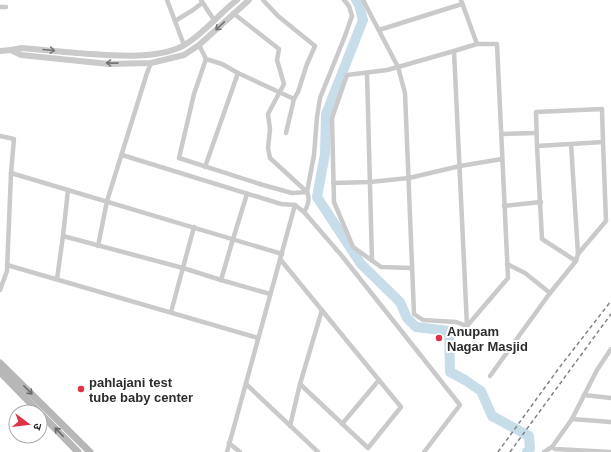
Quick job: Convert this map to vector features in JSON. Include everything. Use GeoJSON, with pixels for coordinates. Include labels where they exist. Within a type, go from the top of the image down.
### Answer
{"type":"FeatureCollection","features":[{"type":"Feature","properties":{"kind":"main road"},"geometry":{"type":"LineString","coordinates":[[0,363],[90,452]]}},
{"type":"Feature","properties":{"kind":"main road"},"geometry":{"type":"LineString","coordinates":[[0,372],[32,404]]}},
{"type":"Feature","properties":{"kind":"main road"},"geometry":{"type":"LineString","coordinates":[[48,420],[78,452]]}},
{"type":"Feature","properties":{"kind":"street"},"geometry":{"type":"LineString","coordinates":[[167,0],[184,45]]}},
{"type":"Feature","properties":{"kind":"street"},"geometry":{"type":"LineString","coordinates":[[0,51],[22,48],[107,55],[152,55],[184,45],[196,37],[237,0]]}},
{"type":"Feature","properties":{"kind":"street"},"geometry":{"type":"LineString","coordinates":[[11,50],[21,55],[109,64],[151,63],[184,55],[199,45],[249,0]]}},
{"type":"Feature","properties":{"kind":"street"},"geometry":{"type":"LineString","coordinates":[[262,0],[278,16],[315,46],[294,99],[286,133]]}},
{"type":"Feature","properties":{"kind":"street"},"geometry":{"type":"LineString","coordinates":[[304,212],[309,196],[307,192],[314,156],[320,98],[352,16],[349,6],[344,0]]}},
{"type":"Feature","properties":{"kind":"street"},"geometry":{"type":"LineString","coordinates":[[363,0],[398,67],[405,93],[414,314],[423,320],[456,322],[467,326]]}},
{"type":"Feature","properties":{"kind":"street"},"geometry":{"type":"LineString","coordinates":[[175,21],[193,10],[202,2],[214,20]]}},
{"type":"Feature","properties":{"kind":"street"},"geometry":{"type":"LineString","coordinates":[[379,30],[461,2],[478,44]]}},
{"type":"Feature","properties":{"kind":"street"},"geometry":{"type":"LineString","coordinates":[[0,7],[6,7]]}},
{"type":"Feature","properties":{"kind":"street"},"geometry":{"type":"LineString","coordinates":[[233,14],[279,48],[277,60],[284,84],[268,114],[270,129],[268,148],[270,158],[307,192]]}},
{"type":"Feature","properties":{"kind":"street"},"geometry":{"type":"LineString","coordinates":[[412,268],[381,267],[353,247],[334,202],[332,118],[347,75],[387,70],[478,44],[497,44],[508,278],[467,326]]}},
{"type":"Feature","properties":{"kind":"street"},"geometry":{"type":"LineString","coordinates":[[199,45],[206,59],[194,94],[178,158],[292,193],[307,192]]}},
{"type":"Feature","properties":{"kind":"street"},"geometry":{"type":"LineString","coordinates":[[454,51],[467,326]]}},
{"type":"Feature","properties":{"kind":"street"},"geometry":{"type":"LineString","coordinates":[[98,246],[108,202],[151,63],[152,55]]}},
{"type":"Feature","properties":{"kind":"street"},"geometry":{"type":"LineString","coordinates":[[206,59],[222,64],[294,99]]}},
{"type":"Feature","properties":{"kind":"street"},"geometry":{"type":"LineString","coordinates":[[367,72],[372,261]]}},
{"type":"Feature","properties":{"kind":"street"},"geometry":{"type":"LineString","coordinates":[[205,167],[238,73]]}},
{"type":"Feature","properties":{"kind":"street"},"geometry":{"type":"LineString","coordinates":[[576,261],[542,239],[536,112],[602,109],[606,220],[578,254]]}},
{"type":"Feature","properties":{"kind":"street"},"geometry":{"type":"LineString","coordinates":[[501,134],[536,133]]}},
{"type":"Feature","properties":{"kind":"street"},"geometry":{"type":"LineString","coordinates":[[0,136],[14,139],[11,172],[7,271],[0,290]]}},
{"type":"Feature","properties":{"kind":"street"},"geometry":{"type":"LineString","coordinates":[[537,146],[603,142]]}},
{"type":"Feature","properties":{"kind":"street"},"geometry":{"type":"LineString","coordinates":[[490,376],[576,261],[578,254],[571,144]]}},
{"type":"Feature","properties":{"kind":"street"},"geometry":{"type":"LineString","coordinates":[[122,155],[281,204],[295,205],[304,212],[342,256],[460,405],[424,452]]}},
{"type":"Feature","properties":{"kind":"street"},"geometry":{"type":"LineString","coordinates":[[333,183],[370,182],[409,178],[460,166],[502,159]]}},
{"type":"Feature","properties":{"kind":"street"},"geometry":{"type":"LineString","coordinates":[[11,172],[233,239],[281,256],[322,310],[401,407],[368,448]]}},
{"type":"Feature","properties":{"kind":"street"},"geometry":{"type":"LineString","coordinates":[[57,279],[68,190]]}},
{"type":"Feature","properties":{"kind":"street"},"geometry":{"type":"LineString","coordinates":[[222,280],[247,194]]}},
{"type":"Feature","properties":{"kind":"street"},"geometry":{"type":"LineString","coordinates":[[504,206],[541,202]]}},
{"type":"Feature","properties":{"kind":"street"},"geometry":{"type":"LineString","coordinates":[[227,452],[295,205]]}},
{"type":"Feature","properties":{"kind":"street"},"geometry":{"type":"LineString","coordinates":[[171,312],[194,227]]}},
{"type":"Feature","properties":{"kind":"street"},"geometry":{"type":"LineString","coordinates":[[63,236],[183,268],[270,294]]}},
{"type":"Feature","properties":{"kind":"street"},"geometry":{"type":"LineString","coordinates":[[507,264],[525,273],[550,294]]}},
{"type":"Feature","properties":{"kind":"street"},"geometry":{"type":"LineString","coordinates":[[7,265],[258,338]]}},
{"type":"Feature","properties":{"kind":"street"},"geometry":{"type":"LineString","coordinates":[[290,426],[300,384],[322,310]]}},
{"type":"Feature","properties":{"kind":"street"},"geometry":{"type":"LineString","coordinates":[[544,452],[552,447],[572,419],[597,370],[611,349]]}},
{"type":"Feature","properties":{"kind":"street"},"geometry":{"type":"LineString","coordinates":[[342,424],[379,380]]}},
{"type":"Feature","properties":{"kind":"street"},"geometry":{"type":"LineString","coordinates":[[246,384],[318,452]]}},
{"type":"Feature","properties":{"kind":"street"},"geometry":{"type":"LineString","coordinates":[[300,384],[372,452]]}},
{"type":"Feature","properties":{"kind":"street"},"geometry":{"type":"LineString","coordinates":[[584,394],[611,398]]}},
{"type":"Feature","properties":{"kind":"street"},"geometry":{"type":"LineString","coordinates":[[572,419],[611,422]]}},
{"type":"Feature","properties":{"kind":"street"},"geometry":{"type":"LineString","coordinates":[[229,443],[240,452]]}},
{"type":"Feature","properties":{"kind":"street"},"geometry":{"type":"LineString","coordinates":[[552,447],[555,449],[611,452]]}},
{"type":"Feature","properties":{"kind":"waterway"},"geometry":{"type":"LineString","coordinates":[[356,0],[363,20],[326,114],[325,154],[317,197],[361,264],[400,302],[407,318],[416,327],[449,331],[450,372],[481,391],[492,416],[529,436],[530,449],[527,452]]}},
{"type":"Feature","properties":{"kind":"railway"},"geometry":{"type":"LineString","coordinates":[[498,452],[559,368],[611,301]]}},
{"type":"Feature","properties":{"kind":"railway"},"geometry":{"type":"LineString","coordinates":[[510,452],[611,314]]}},
{"type":"Feature","properties":{"kind":"place","name":"Anupam Nagar Masjid"},"geometry":{"type":"Point","coordinates":[439,338]}},
{"type":"Feature","properties":{"kind":"place","name":"pahlajani test tube baby center"},"geometry":{"type":"Point","coordinates":[81,389]}}]}
